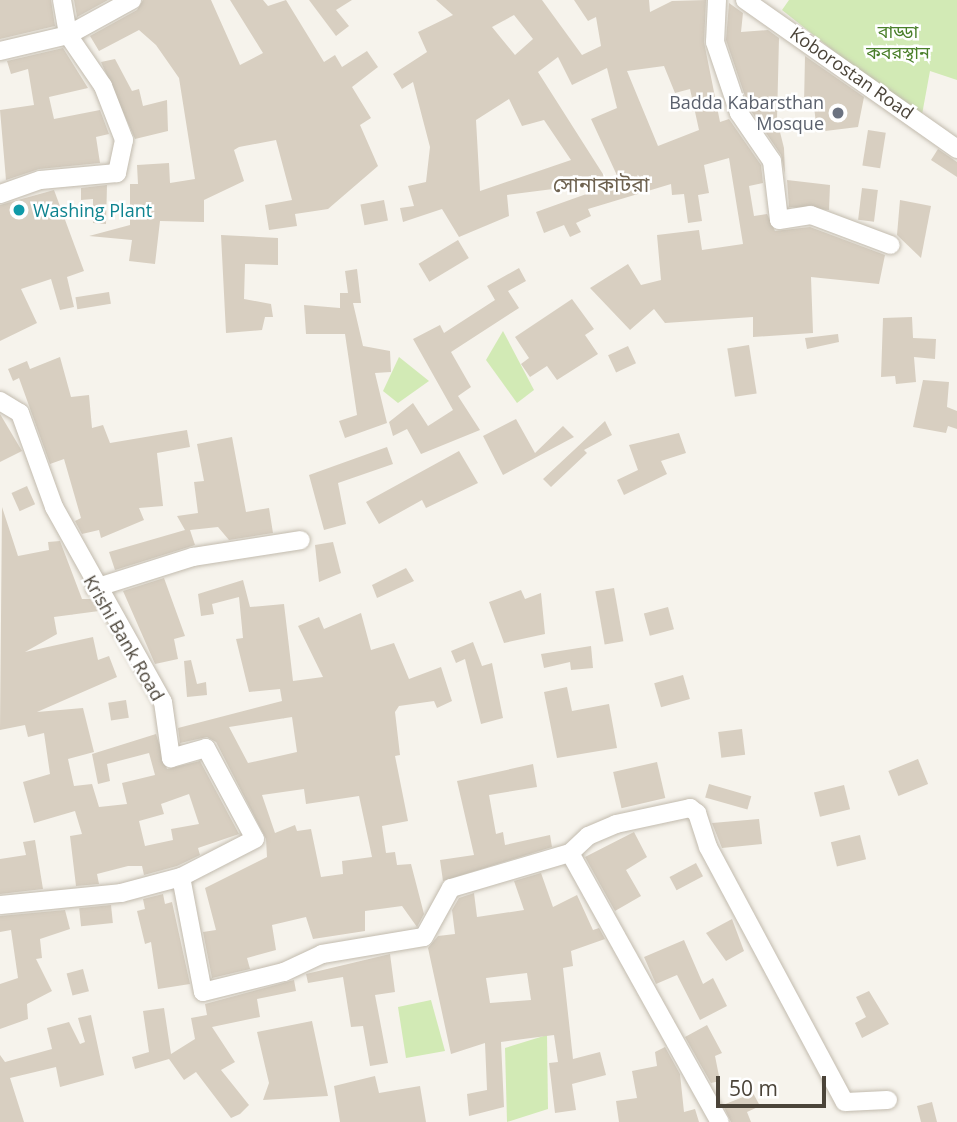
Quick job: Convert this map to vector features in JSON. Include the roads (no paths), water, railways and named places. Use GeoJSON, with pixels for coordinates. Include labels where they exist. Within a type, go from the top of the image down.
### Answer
{"type":"FeatureCollection","features":[{"type":"Feature","properties":{"kind":"street"},"geometry":{"type":"LineString","coordinates":[[0,194],[40,180],[117,173],[124,140],[103,86],[68,35],[62,0]]}},
{"type":"Feature","properties":{"kind":"street"},"geometry":{"type":"LineString","coordinates":[[0,51],[68,35],[132,0]]}},
{"type":"Feature","properties":{"kind":"street"},"geometry":{"type":"LineString","coordinates":[[718,0],[715,42],[740,113],[772,161],[779,220],[811,215],[891,245]]}},
{"type":"Feature","properties":{"kind":"street","name":"Koborostan Road"},"geometry":{"type":"LineString","coordinates":[[745,0],[957,149]]}},
{"type":"Feature","properties":{"kind":"street","name":"Krishi Bank Road"},"geometry":{"type":"LineString","coordinates":[[0,401],[20,413],[29,452],[95,588],[163,702],[170,758],[206,748],[254,839],[181,877]]}},
{"type":"Feature","properties":{"kind":"street"},"geometry":{"type":"LineString","coordinates":[[95,588],[193,557],[301,540]]}},
{"type":"Feature","properties":{"kind":"street"},"geometry":{"type":"LineString","coordinates":[[0,905],[121,893],[181,877],[203,992],[284,972],[322,954],[424,937],[451,888],[570,853],[588,836],[615,824],[690,808],[697,813],[708,847],[845,1102],[888,1100]]}},
{"type":"Feature","properties":{"kind":"street"},"geometry":{"type":"LineString","coordinates":[[570,853],[720,1122]]}},
{"type":"Feature","properties":{"kind":"place","name":"Badda Kabarsthan Mosque"},"geometry":{"type":"Point","coordinates":[838,113]}},
{"type":"Feature","properties":{"kind":"place","name":"Washing Plant"},"geometry":{"type":"Point","coordinates":[19,210]}},
{"type":"Feature","properties":{"kind":"district","name":"সোনাকাটরা"},"geometry":{"type":"Point","coordinates":[601,184]}},
{"type":"Feature","properties":{"kind":"park label","name":"বাড্ডা কবরস্থান"},"geometry":{"type":"Point","coordinates":[898,42]}}]}
